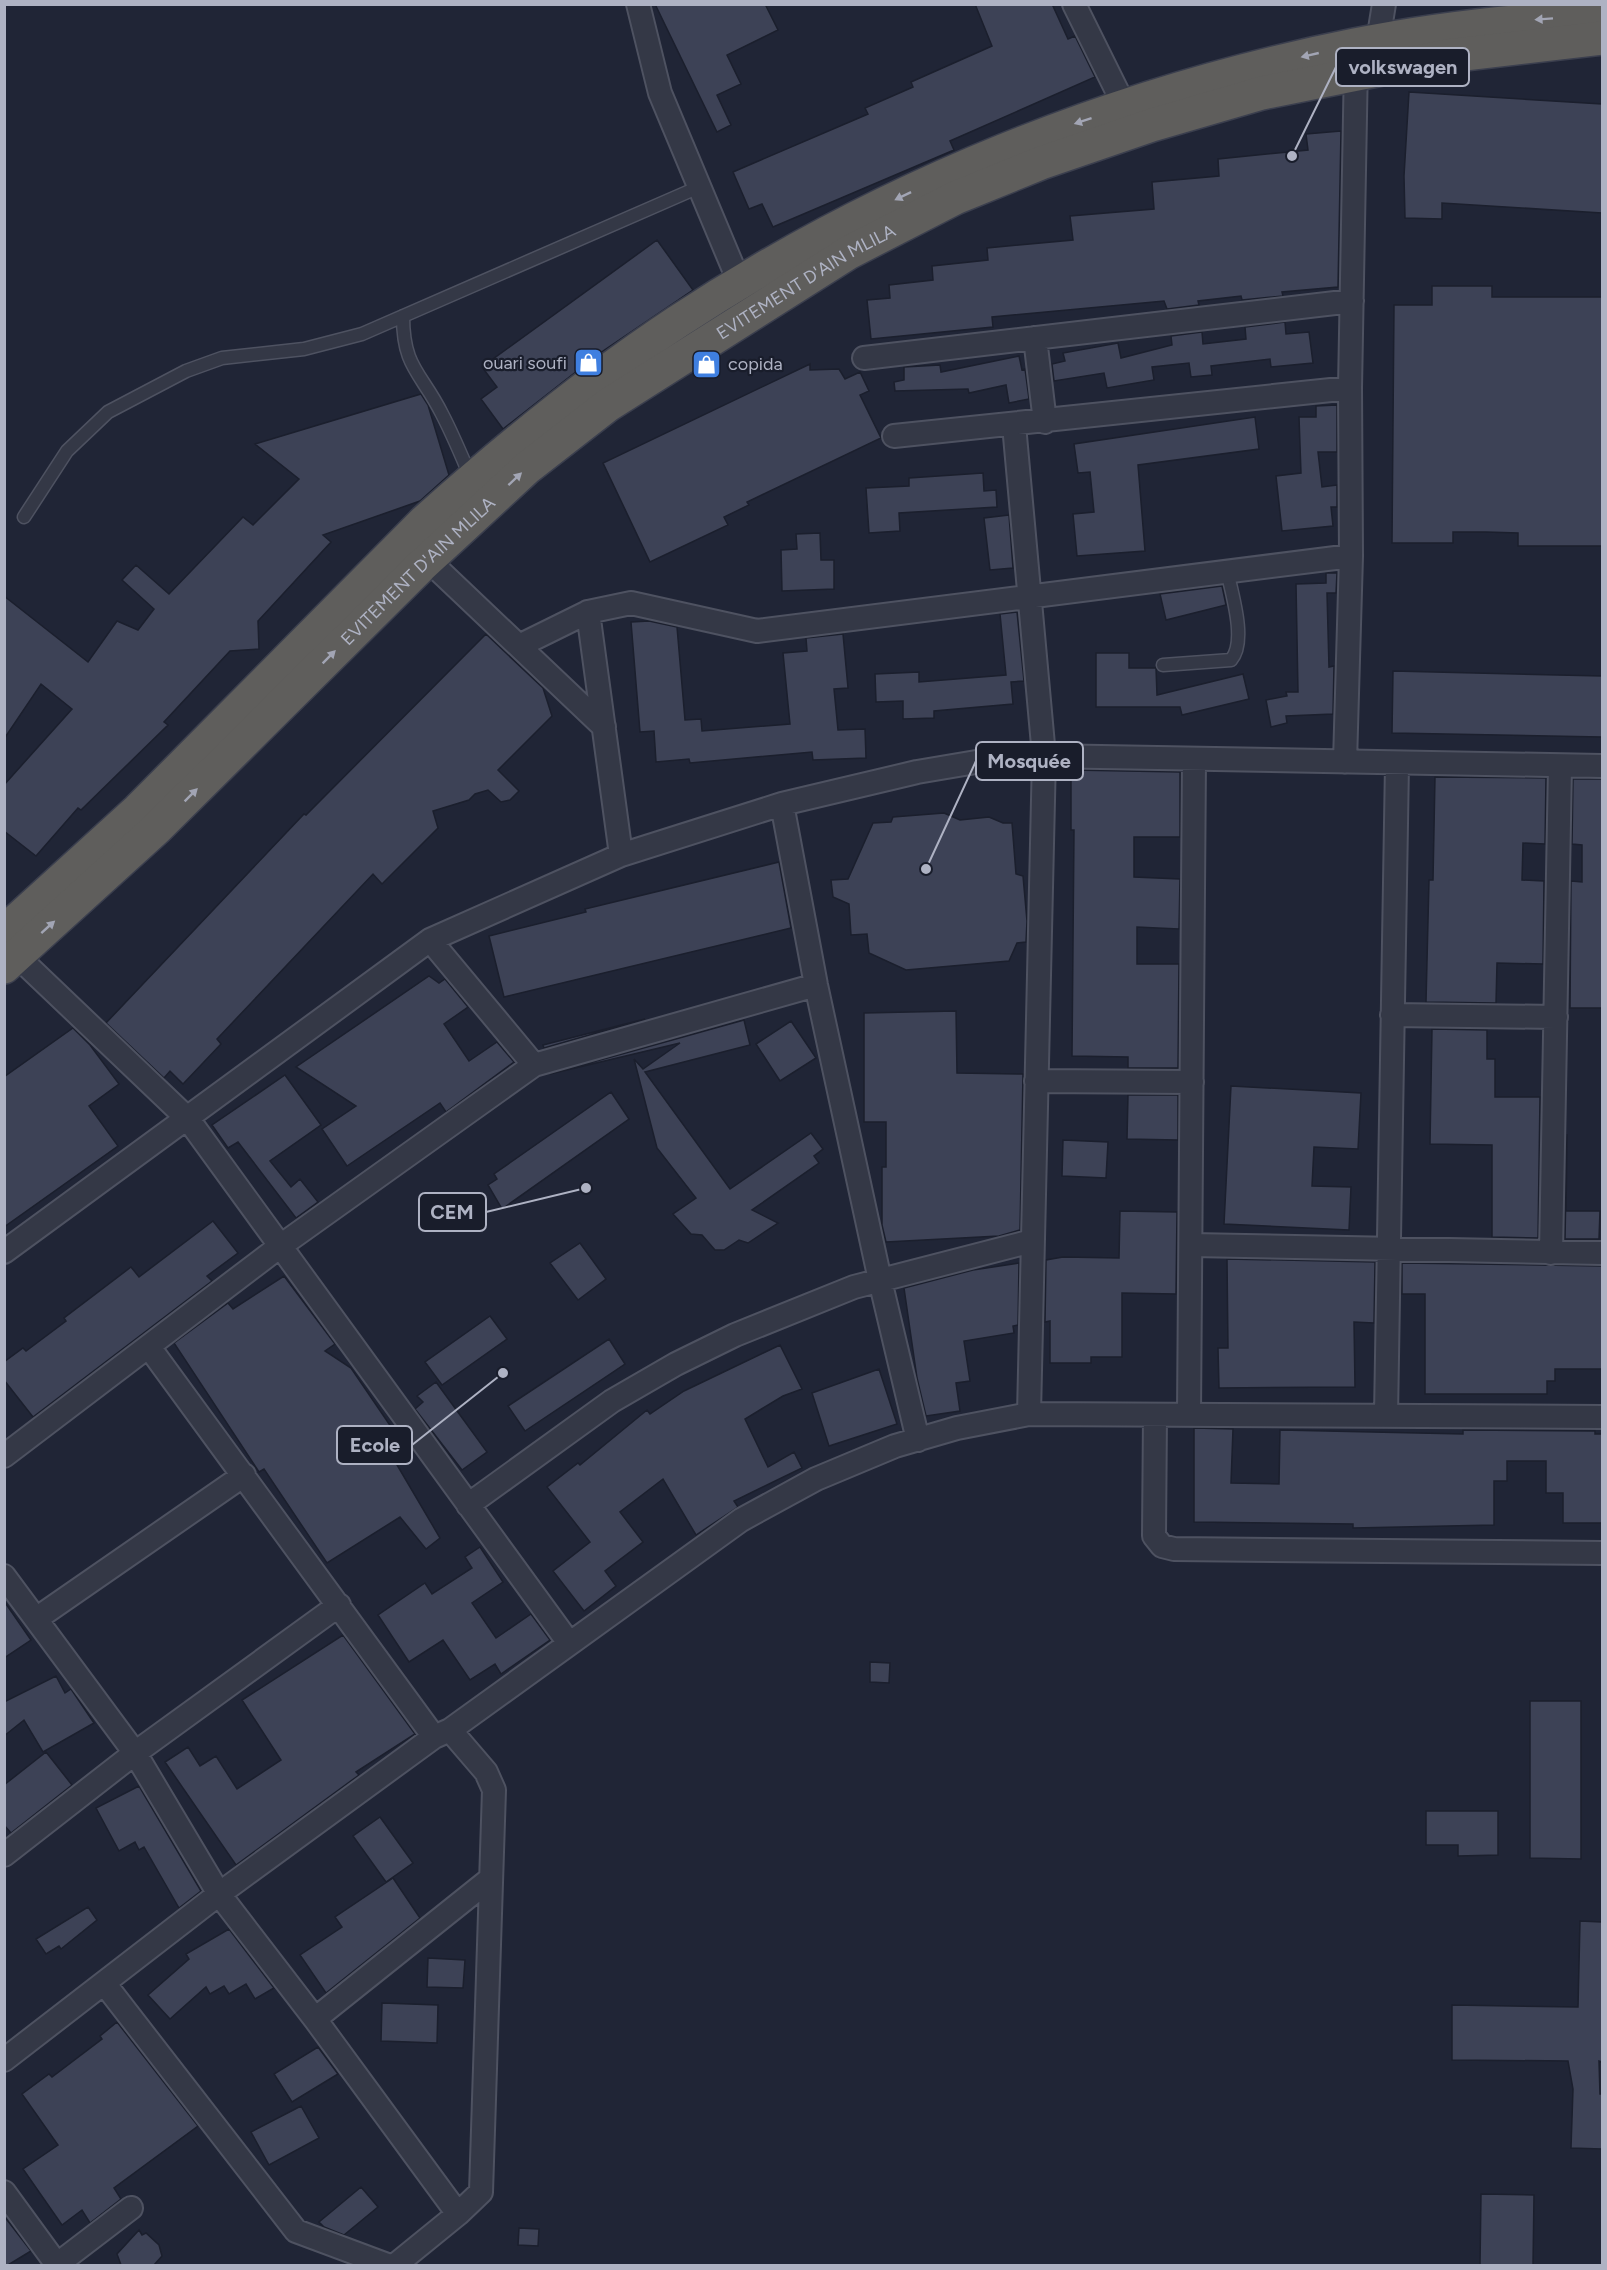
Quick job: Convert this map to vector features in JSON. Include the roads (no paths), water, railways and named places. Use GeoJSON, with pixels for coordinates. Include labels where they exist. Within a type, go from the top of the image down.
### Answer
{"type":"FeatureCollection","features":[{"type":"Feature","properties":{"kind":"highway","name":"EVITEMENT D'AIN MLILA"},"geometry":{"type":"LineString","coordinates":[[9,951],[138,810],[425,521],[472,479],[584,390],[676,323],[739,284],[885,204],[959,168],[1051,131],[1125,107],[1256,68],[1363,53],[1506,21],[1602,15]]}},
{"type":"Feature","properties":{"kind":"highway","name":"EVITEMENT D'AIN MLILA"},"geometry":{"type":"LineString","coordinates":[[9,951],[156,829],[428,560],[527,468],[609,405],[848,253],[954,198],[1041,163],[1152,124],[1262,93],[1363,53],[1448,56],[1602,38]]}},
{"type":"Feature","properties":{"kind":"street"},"geometry":{"type":"LineString","coordinates":[[638,4],[660,93],[753,313]]}},
{"type":"Feature","properties":{"kind":"street"},"geometry":{"type":"LineString","coordinates":[[1074,4],[1125,107]]}},
{"type":"Feature","properties":{"kind":"street"},"geometry":{"type":"LineString","coordinates":[[1345,762],[1351,556],[1352,301],[1363,53],[1384,4]]}},
{"type":"Feature","properties":{"kind":"street"},"geometry":{"type":"LineString","coordinates":[[864,358],[1352,301]]}},
{"type":"Feature","properties":{"kind":"street"},"geometry":{"type":"LineString","coordinates":[[1035,338],[1045,422]]}},
{"type":"Feature","properties":{"kind":"street"},"geometry":{"type":"LineString","coordinates":[[894,436],[1045,422],[1350,388]]}},
{"type":"Feature","properties":{"kind":"street"},"geometry":{"type":"LineString","coordinates":[[1014,425],[1044,756],[1029,1414]]}},
{"type":"Feature","properties":{"kind":"street"},"geometry":{"type":"LineString","coordinates":[[519,646],[588,612],[631,603],[756,631],[1351,556]]}},
{"type":"Feature","properties":{"kind":"street"},"geometry":{"type":"LineString","coordinates":[[428,560],[604,727]]}},
{"type":"Feature","properties":{"kind":"street"},"geometry":{"type":"LineString","coordinates":[[588,612],[621,855]]}},
{"type":"Feature","properties":{"kind":"street"},"geometry":{"type":"LineString","coordinates":[[4,1252],[430,940],[621,855],[783,804],[917,772],[988,760],[1044,756],[1602,766]]}},
{"type":"Feature","properties":{"kind":"street"},"geometry":{"type":"LineString","coordinates":[[1189,1414],[1194,759]]}},
{"type":"Feature","properties":{"kind":"street"},"geometry":{"type":"LineString","coordinates":[[1386,1416],[1397,764]]}},
{"type":"Feature","properties":{"kind":"street"},"geometry":{"type":"LineString","coordinates":[[1551,1253],[1560,766]]}},
{"type":"Feature","properties":{"kind":"street"},"geometry":{"type":"LineString","coordinates":[[783,804],[816,985],[880,1280],[918,1440]]}},
{"type":"Feature","properties":{"kind":"street"},"geometry":{"type":"LineString","coordinates":[[430,940],[534,1065]]}},
{"type":"Feature","properties":{"kind":"street"},"geometry":{"type":"LineString","coordinates":[[9,951],[188,1119],[569,1643]]}},
{"type":"Feature","properties":{"kind":"street"},"geometry":{"type":"LineString","coordinates":[[4,1456],[279,1247],[534,1065],[816,985]]}},
{"type":"Feature","properties":{"kind":"street"},"geometry":{"type":"LineString","coordinates":[[1392,1016],[1556,1017]]}},
{"type":"Feature","properties":{"kind":"street"},"geometry":{"type":"LineString","coordinates":[[1036,1081],[1192,1082]]}},
{"type":"Feature","properties":{"kind":"street"},"geometry":{"type":"LineString","coordinates":[[468,1505],[612,1401],[676,1364],[735,1335],[854,1287],[1032,1240]]}},
{"type":"Feature","properties":{"kind":"street"},"geometry":{"type":"LineString","coordinates":[[1191,1245],[1602,1253]]}},
{"type":"Feature","properties":{"kind":"street"},"geometry":{"type":"LineString","coordinates":[[104,1983],[296,2231],[392,2265],[458,2214],[481,2192],[489,1880],[494,1790],[486,1772],[442,1733],[339,1605],[149,1347]]}},
{"type":"Feature","properties":{"kind":"street"},"geometry":{"type":"LineString","coordinates":[[4,2060],[219,1894],[741,1520],[816,1479],[895,1446],[957,1428],[1029,1414],[1602,1417]]}},
{"type":"Feature","properties":{"kind":"street"},"geometry":{"type":"LineString","coordinates":[[1155,1415],[1154,1536],[1162,1546],[1174,1549],[1602,1553]]}},
{"type":"Feature","properties":{"kind":"street"},"geometry":{"type":"LineString","coordinates":[[36,1619],[244,1475]]}},
{"type":"Feature","properties":{"kind":"street"},"geometry":{"type":"LineString","coordinates":[[4,1576],[135,1753],[219,1894],[315,2019],[458,2214]]}},
{"type":"Feature","properties":{"kind":"street"},"geometry":{"type":"LineString","coordinates":[[5,1854],[135,1753],[339,1605]]}},
{"type":"Feature","properties":{"kind":"street"},"geometry":{"type":"LineString","coordinates":[[315,2019],[489,1880]]}},
{"type":"Feature","properties":{"kind":"street"},"geometry":{"type":"LineString","coordinates":[[4,2192],[57,2265],[130,2208]]}},
{"type":"Feature","properties":{"kind":"lane"},"geometry":{"type":"LineString","coordinates":[[24,517],[67,451],[108,412],[186,371],[222,358],[304,349],[362,334],[699,187]]}},
{"type":"Feature","properties":{"kind":"lane"},"geometry":{"type":"LineString","coordinates":[[403,316],[403,340],[409,362],[441,413],[472,479]]}},
{"type":"Feature","properties":{"kind":"lane"},"geometry":{"type":"LineString","coordinates":[[1163,665],[1231,660],[1238,652],[1239,637],[1227,571]]}},
{"type":"Feature","properties":{"kind":"place","name":"volkswagen"},"geometry":{"type":"Point","coordinates":[1292,156]}},
{"type":"Feature","properties":{"kind":"place","name":"ouari soufi"},"geometry":{"type":"Point","coordinates":[588,363]}},
{"type":"Feature","properties":{"kind":"place","name":"copida"},"geometry":{"type":"Point","coordinates":[707,364]}},
{"type":"Feature","properties":{"kind":"place","name":"Mosquée"},"geometry":{"type":"Point","coordinates":[926,869]}},
{"type":"Feature","properties":{"kind":"place","name":"CEM"},"geometry":{"type":"Point","coordinates":[586,1188]}},
{"type":"Feature","properties":{"kind":"place","name":"Ecole"},"geometry":{"type":"Point","coordinates":[503,1373]}}]}
